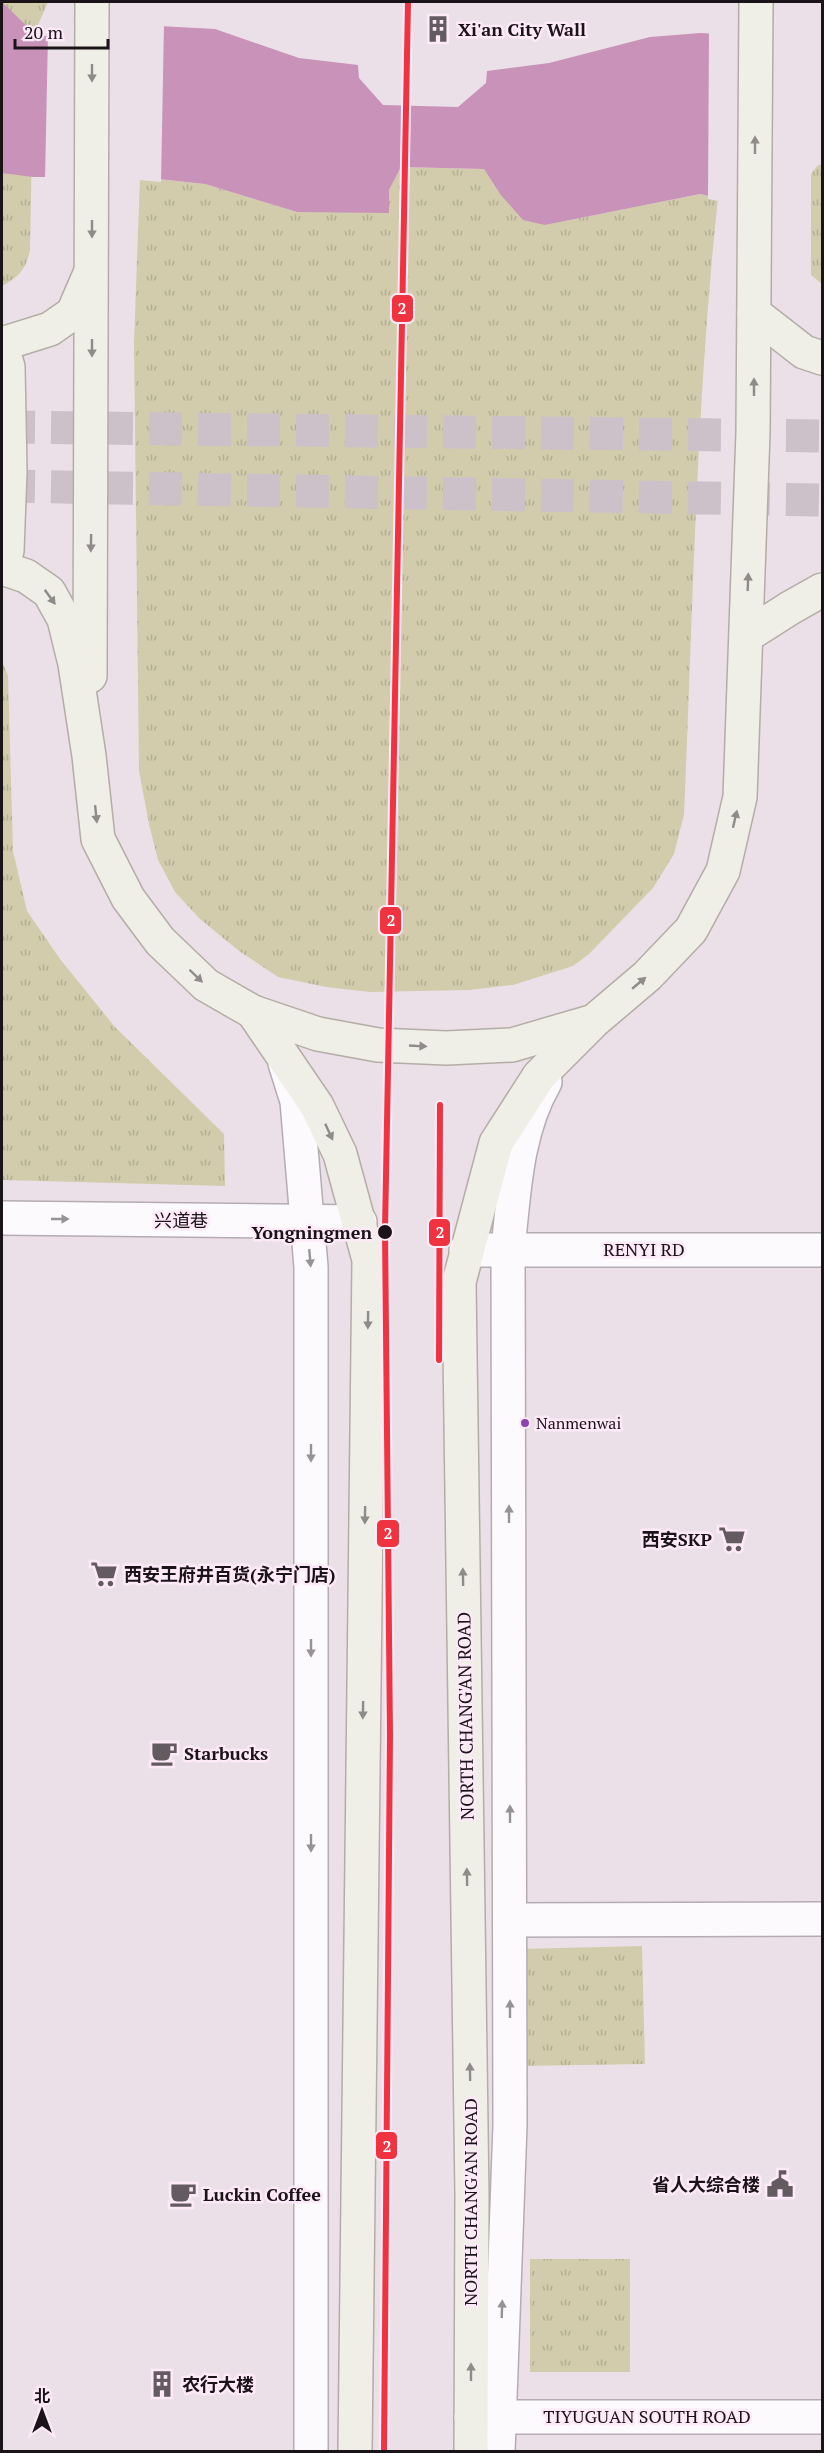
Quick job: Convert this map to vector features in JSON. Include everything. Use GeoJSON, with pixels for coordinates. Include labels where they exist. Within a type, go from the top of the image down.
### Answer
{"type":"FeatureCollection","features":[{"type":"Feature","properties":{"kind":"main road"},"geometry":{"type":"LineString","coordinates":[[89,756],[93,269],[92,8]]}},
{"type":"Feature","properties":{"kind":"main road","name":"NORTH CHANG'AN ROAD"},"geometry":{"type":"LineString","coordinates":[[471,2451],[484,2417],[471,2196],[459,1281],[496,1143],[539,1076],[594,1021],[647,975],[691,930],[723,871],[740,797],[753,432],[756,14]]}},
{"type":"Feature","properties":{"kind":"main road"},"geometry":{"type":"LineString","coordinates":[[2,560],[7,551],[10,471],[8,367],[2,346],[50,329],[73,313],[93,269]]}},
{"type":"Feature","properties":{"kind":"main road"},"geometry":{"type":"LineString","coordinates":[[754,313],[804,352],[822,358]]}},
{"type":"Feature","properties":{"kind":"main road"},"geometry":{"type":"LineString","coordinates":[[2,568],[26,576],[49,592],[64,619],[75,664],[89,756],[98,839],[128,898],[160,941],[206,985],[253,1012],[318,1034],[378,1045],[446,1048],[512,1045],[594,1021]]}},
{"type":"Feature","properties":{"kind":"main road"},"geometry":{"type":"LineString","coordinates":[[746,636],[822,590]]}},
{"type":"Feature","properties":{"kind":"main road"},"geometry":{"type":"LineString","coordinates":[[253,1012],[317,1106],[340,1154],[369,1260],[355,2451]]}},
{"type":"Feature","properties":{"kind":"street"},"geometry":{"type":"LineString","coordinates":[[498,2451],[484,2417],[510,2125],[508,1249],[518,1159],[536,1097],[561,1054]]}},
{"type":"Feature","properties":{"kind":"street"},"geometry":{"type":"LineString","coordinates":[[282,1055],[297,1101],[311,1267],[310,2451]]}},
{"type":"Feature","properties":{"kind":"street","name":"兴道巷"},"geometry":{"type":"LineString","coordinates":[[2,1218],[360,1222]]}},
{"type":"Feature","properties":{"kind":"street","name":"RENYI RD"},"geometry":{"type":"LineString","coordinates":[[466,1250],[822,1250]]}},
{"type":"Feature","properties":{"kind":"street"},"geometry":{"type":"LineString","coordinates":[[510,1920],[822,1919]]}},
{"type":"Feature","properties":{"kind":"street","name":"TIYUGUAN SOUTH ROAD"},"geometry":{"type":"LineString","coordinates":[[484,2417],[822,2417]]}},
{"type":"Feature","properties":{"kind":"green space"},"geometry":{"type":"Polygon","coordinates":[[[2,2],[48,2],[34,34],[30,250],[21,272],[2,286],[2,2]]]}},
{"type":"Feature","properties":{"kind":"green space"},"geometry":{"type":"Polygon","coordinates":[[[822,160],[822,284],[811,275],[811,174],[822,160]]]}},
{"type":"Feature","properties":{"kind":"green space"},"geometry":{"type":"Polygon","coordinates":[[[401,167],[484,169],[500,194],[545,225],[700,194],[718,198],[700,429],[684,815],[674,854],[653,888],[589,954],[573,966],[513,985],[469,990],[370,992],[326,987],[278,977],[239,951],[200,919],[175,892],[158,860],[139,771],[134,343],[140,177],[205,184],[297,212],[389,212],[389,190],[401,167]]]}},
{"type":"Feature","properties":{"kind":"green space"},"geometry":{"type":"Polygon","coordinates":[[[2,661],[8,676],[13,851],[27,911],[60,959],[115,1027],[224,1134],[225,1186],[2,1180],[2,661]]]}},
{"type":"Feature","properties":{"kind":"green space"},"geometry":{"type":"Polygon","coordinates":[[[642,1946],[645,2064],[521,2066],[518,1949],[642,1946]]]}},
{"type":"Feature","properties":{"kind":"green space"},"geometry":{"type":"Polygon","coordinates":[[[530,2259],[630,2259],[630,2372],[530,2372],[530,2259]]]}},
{"type":"Feature","properties":{"kind":"shaded area"},"geometry":{"type":"Polygon","coordinates":[[[2,2],[34,33],[60,40],[159,26],[215,29],[299,58],[358,65],[359,78],[383,105],[458,107],[486,83],[487,71],[549,63],[650,37],[700,33],[822,39],[718,198],[700,194],[545,225],[523,220],[500,194],[484,169],[401,167],[389,190],[389,213],[297,212],[205,184],[140,177],[33,177],[2,173],[2,2]]]}},
{"type":"Feature","properties":{"kind":"pier"},"geometry":{"type":"Polygon","coordinates":[[[164,24],[161,182],[45,180],[48,34],[60,37],[164,24]]]}},
{"type":"Feature","properties":{"kind":"pier"},"geometry":{"type":"Polygon","coordinates":[[[709,31],[822,36],[822,164],[719,201],[708,199],[709,31]]]}},
{"type":"Feature","properties":{"kind":"tunnel"},"geometry":{"type":"LineString","coordinates":[[2,427],[822,436]]}},
{"type":"Feature","properties":{"kind":"tunnel"},"geometry":{"type":"LineString","coordinates":[[2,486],[822,500]]}},
{"type":"Feature","properties":{"kind":"transit line","name":"2"},"geometry":{"type":"LineString","coordinates":[[384,2452],[390,1735],[385,1230],[408,2]]}},
{"type":"Feature","properties":{"kind":"transit line","name":"2"},"geometry":{"type":"LineString","coordinates":[[439,1360],[440,1105]]}},
{"type":"Feature","properties":{"kind":"place","name":"Xi'an City Wall"},"geometry":{"type":"Point","coordinates":[438,29]}},
{"type":"Feature","properties":{"kind":"place","name":"Yongningmen"},"geometry":{"type":"Point","coordinates":[385,1232]}},
{"type":"Feature","properties":{"kind":"place","name":"Nanmenwai"},"geometry":{"type":"Point","coordinates":[525,1423]}},
{"type":"Feature","properties":{"kind":"place","name":"西安SKP"},"geometry":{"type":"Point","coordinates":[732,1539]}},
{"type":"Feature","properties":{"kind":"place","name":"西安王府井百货(永宁门店)"},"geometry":{"type":"Point","coordinates":[104,1574]}},
{"type":"Feature","properties":{"kind":"place","name":"Starbucks"},"geometry":{"type":"Point","coordinates":[164,1753]}},
{"type":"Feature","properties":{"kind":"place","name":"省人大综合楼"},"geometry":{"type":"Point","coordinates":[780,2184]}},
{"type":"Feature","properties":{"kind":"place","name":"Luckin Coffee"},"geometry":{"type":"Point","coordinates":[183,2194]}},
{"type":"Feature","properties":{"kind":"place","name":"农行大楼"},"geometry":{"type":"Point","coordinates":[162,2384]}}]}
